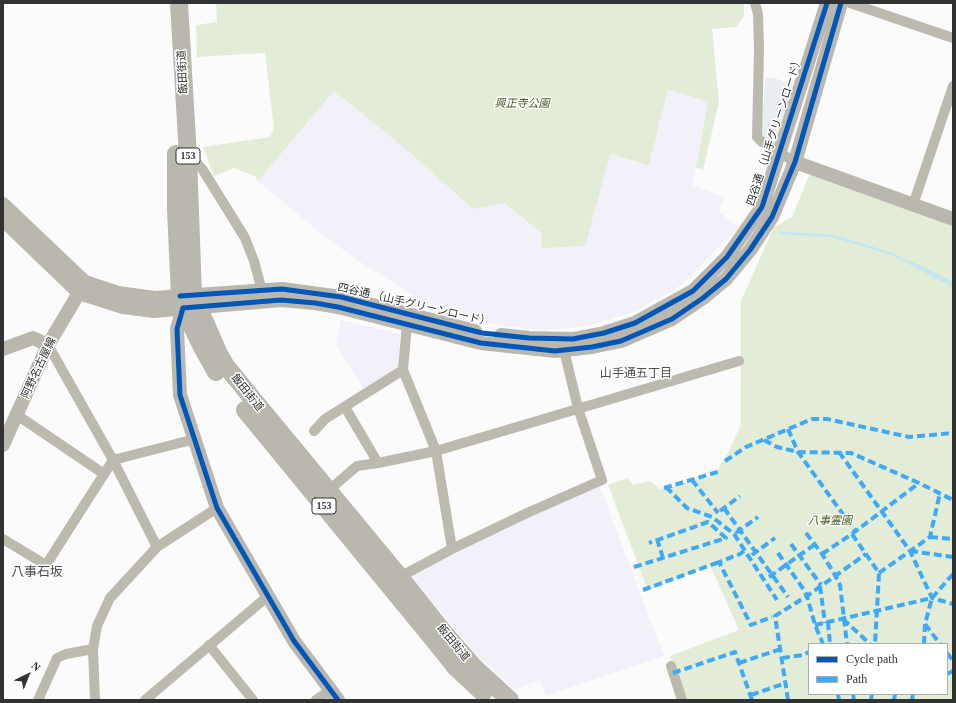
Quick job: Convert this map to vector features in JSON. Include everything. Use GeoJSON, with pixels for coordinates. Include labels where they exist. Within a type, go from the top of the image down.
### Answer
{"type":"FeatureCollection","features":[{"type":"Feature","properties":{"kind":"highway","name":"飯田街道"},"geometry":{"type":"LineString","coordinates":[[166,3],[175,136],[176,210],[188,302],[202,347],[216,372],[242,406],[394,581],[446,635],[475,668],[510,700]]}},
{"type":"Feature","properties":{"kind":"highway","name":"飯田街道"},"geometry":{"type":"LineString","coordinates":[[179,3],[188,157],[188,302],[209,330],[219,354],[226,366],[328,491],[456,668],[491,700]]}},
{"type":"Feature","properties":{"kind":"street"},"geometry":{"type":"LineString","coordinates":[[755,3],[758,14],[759,49],[757,137],[762,142],[795,162],[953,219]]}},
{"type":"Feature","properties":{"kind":"street","name":"四谷通 （山手グリーンロード）"},"geometry":{"type":"LineString","coordinates":[[188,302],[262,291],[282,290],[341,297],[482,333],[529,338],[573,338],[604,333],[635,323],[693,291],[727,257],[762,208],[827,3]]}},
{"type":"Feature","properties":{"kind":"street"},"geometry":{"type":"LineString","coordinates":[[3,220],[82,288],[123,307],[154,311],[188,302],[280,300],[315,303],[338,307],[481,343],[554,351],[592,347],[621,341],[672,319],[703,298],[726,279],[750,250],[772,216],[795,162],[841,3]]}},
{"type":"Feature","properties":{"kind":"street"},"geometry":{"type":"LineString","coordinates":[[850,3],[953,38]]}},
{"type":"Feature","properties":{"kind":"street"},"geometry":{"type":"LineString","coordinates":[[913,205],[953,86]]}},
{"type":"Feature","properties":{"kind":"street"},"geometry":{"type":"LineString","coordinates":[[188,157],[195,161],[203,170],[245,238],[254,260],[262,291]]}},
{"type":"Feature","properties":{"kind":"street"},"geometry":{"type":"LineString","coordinates":[[3,204],[82,288]]}},
{"type":"Feature","properties":{"kind":"street","name":"阿野名古屋線"},"geometry":{"type":"LineString","coordinates":[[3,445],[48,345],[82,288]]}},
{"type":"Feature","properties":{"kind":"street"},"geometry":{"type":"LineString","coordinates":[[188,302],[177,329],[180,396],[217,508],[294,641],[334,695],[316,700]]}},
{"type":"Feature","properties":{"kind":"street"},"geometry":{"type":"LineString","coordinates":[[407,324],[403,370],[436,452],[452,549]]}},
{"type":"Feature","properties":{"kind":"street"},"geometry":{"type":"LineString","coordinates":[[3,349],[32,338],[48,345],[114,460],[157,547]]}},
{"type":"Feature","properties":{"kind":"street"},"geometry":{"type":"LineString","coordinates":[[394,581],[452,549],[527,513],[602,480],[578,408],[564,350]]}},
{"type":"Feature","properties":{"kind":"street"},"geometry":{"type":"LineString","coordinates":[[328,491],[357,466],[436,452],[578,408],[739,361]]}},
{"type":"Feature","properties":{"kind":"street"},"geometry":{"type":"LineString","coordinates":[[314,431],[325,419],[403,370]]}},
{"type":"Feature","properties":{"kind":"street"},"geometry":{"type":"LineString","coordinates":[[345,407],[378,463]]}},
{"type":"Feature","properties":{"kind":"street"},"geometry":{"type":"LineString","coordinates":[[17,416],[104,474]]}},
{"type":"Feature","properties":{"kind":"street"},"geometry":{"type":"LineString","coordinates":[[3,539],[46,566],[114,460],[195,439]]}},
{"type":"Feature","properties":{"kind":"street"},"geometry":{"type":"LineString","coordinates":[[95,700],[93,649],[97,626],[110,598],[157,547],[217,508]]}},
{"type":"Feature","properties":{"kind":"street"},"geometry":{"type":"LineString","coordinates":[[148,699],[268,596]]}},
{"type":"Feature","properties":{"kind":"street"},"geometry":{"type":"LineString","coordinates":[[209,646],[253,700]]}},
{"type":"Feature","properties":{"kind":"street"},"geometry":{"type":"LineString","coordinates":[[38,700],[57,658],[66,654],[93,649]]}},
{"type":"Feature","properties":{"kind":"street"},"geometry":{"type":"LineString","coordinates":[[671,666],[682,700]]}},
{"type":"Feature","properties":{"kind":"shaded area"},"geometry":{"type":"Polygon","coordinates":[[[766,77],[774,78],[793,85],[774,145],[760,140],[766,77]]]}},
{"type":"Feature","properties":{"kind":"shaded area"},"geometry":{"type":"Polygon","coordinates":[[[668,89],[708,102],[693,185],[725,198],[719,212],[739,227],[687,280],[674,290],[631,313],[590,325],[563,329],[541,330],[495,325],[427,306],[324,236],[258,181],[334,91],[407,150],[473,209],[505,203],[542,234],[541,248],[610,154],[649,165],[668,89]]]}},
{"type":"Feature","properties":{"kind":"shaded area"},"geometry":{"type":"Polygon","coordinates":[[[341,320],[400,334],[399,367],[364,389],[336,344],[341,320]]]}},
{"type":"Feature","properties":{"kind":"shaded area"},"geometry":{"type":"Polygon","coordinates":[[[600,487],[664,656],[546,696],[539,680],[515,690],[478,656],[412,577],[486,538],[571,497],[600,487]]]}},
{"type":"Feature","properties":{"kind":"green space","name":"興正寺公園"},"geometry":{"type":"Polygon","coordinates":[[[216,3],[744,3],[744,16],[736,27],[712,29],[719,102],[703,170],[696,168],[708,102],[668,89],[649,165],[610,154],[585,246],[541,248],[542,234],[505,203],[473,209],[407,150],[334,91],[258,181],[255,176],[234,168],[214,176],[203,147],[270,137],[274,129],[265,53],[197,57],[196,25],[217,22],[216,3]]]}},
{"type":"Feature","properties":{"kind":"green space","name":"八事霊園"},"geometry":{"type":"Polygon","coordinates":[[[810,173],[953,225],[953,700],[683,700],[670,656],[739,630],[710,565],[648,591],[608,485],[628,478],[633,485],[650,481],[659,489],[714,476],[729,451],[741,425],[741,301],[774,227],[792,217],[810,173]]]}},
{"type":"Feature","properties":{"kind":"waterway"},"geometry":{"type":"LineString","coordinates":[[780,233],[833,236],[892,254],[953,286]]}},
{"type":"Feature","properties":{"kind":"waterway"},"geometry":{"type":"LineString","coordinates":[[910,262],[953,283]]}},
{"type":"Feature","properties":{"kind":"marked path"},"geometry":{"type":"LineString","coordinates":[[725,461],[746,447],[812,419],[827,419],[909,437],[953,433]]}},
{"type":"Feature","properties":{"kind":"marked path"},"geometry":{"type":"LineString","coordinates":[[788,429],[798,452],[855,531]]}},
{"type":"Feature","properties":{"kind":"marked path"},"geometry":{"type":"LineString","coordinates":[[764,440],[777,447],[798,452],[851,453],[919,483],[953,500]]}},
{"type":"Feature","properties":{"kind":"marked path"},"geometry":{"type":"LineString","coordinates":[[839,452],[910,551],[932,598],[953,604]]}},
{"type":"Feature","properties":{"kind":"marked path"},"geometry":{"type":"LineString","coordinates":[[664,488],[721,471]]}},
{"type":"Feature","properties":{"kind":"marked path"},"geometry":{"type":"LineString","coordinates":[[692,480],[718,513]]}},
{"type":"Feature","properties":{"kind":"marked path"},"geometry":{"type":"LineString","coordinates":[[822,554],[852,534],[919,483]]}},
{"type":"Feature","properties":{"kind":"marked path"},"geometry":{"type":"LineString","coordinates":[[666,487],[687,508],[712,517],[734,534],[777,600]]}},
{"type":"Feature","properties":{"kind":"marked path"},"geometry":{"type":"LineString","coordinates":[[879,573],[930,537],[940,493]]}},
{"type":"Feature","properties":{"kind":"marked path"},"geometry":{"type":"LineString","coordinates":[[720,511],[740,496]]}},
{"type":"Feature","properties":{"kind":"marked path"},"geometry":{"type":"LineString","coordinates":[[724,508],[788,597]]}},
{"type":"Feature","properties":{"kind":"marked path"},"geometry":{"type":"LineString","coordinates":[[736,533],[758,517]]}},
{"type":"Feature","properties":{"kind":"marked path"},"geometry":{"type":"LineString","coordinates":[[634,567],[726,538],[708,522],[649,543]]}},
{"type":"Feature","properties":{"kind":"marked path"},"geometry":{"type":"LineString","coordinates":[[806,533],[822,554],[840,585],[847,643]]}},
{"type":"Feature","properties":{"kind":"marked path"},"geometry":{"type":"LineString","coordinates":[[852,534],[879,573],[875,643]]}},
{"type":"Feature","properties":{"kind":"marked path"},"geometry":{"type":"LineString","coordinates":[[930,537],[953,539]]}},
{"type":"Feature","properties":{"kind":"marked path"},"geometry":{"type":"LineString","coordinates":[[752,555],[775,538]]}},
{"type":"Feature","properties":{"kind":"marked path"},"geometry":{"type":"LineString","coordinates":[[657,539],[663,558]]}},
{"type":"Feature","properties":{"kind":"marked path"},"geometry":{"type":"LineString","coordinates":[[791,544],[821,585]]}},
{"type":"Feature","properties":{"kind":"marked path"},"geometry":{"type":"LineString","coordinates":[[769,577],[814,545]]}},
{"type":"Feature","properties":{"kind":"marked path"},"geometry":{"type":"LineString","coordinates":[[744,551],[719,562],[751,625],[772,617]]}},
{"type":"Feature","properties":{"kind":"marked path"},"geometry":{"type":"LineString","coordinates":[[910,551],[953,557]]}},
{"type":"Feature","properties":{"kind":"marked path"},"geometry":{"type":"LineString","coordinates":[[778,553],[807,596],[815,625],[823,643]]}},
{"type":"Feature","properties":{"kind":"marked path"},"geometry":{"type":"LineString","coordinates":[[788,700],[775,616],[807,596],[866,554]]}},
{"type":"Feature","properties":{"kind":"marked path"},"geometry":{"type":"LineString","coordinates":[[643,590],[719,562]]}},
{"type":"Feature","properties":{"kind":"marked path"},"geometry":{"type":"LineString","coordinates":[[815,625],[932,598],[953,574]]}},
{"type":"Feature","properties":{"kind":"marked path"},"geometry":{"type":"LineString","coordinates":[[820,586],[825,623]]}},
{"type":"Feature","properties":{"kind":"marked path"},"geometry":{"type":"LineString","coordinates":[[924,643],[925,624],[932,598]]}},
{"type":"Feature","properties":{"kind":"marked path"},"geometry":{"type":"LineString","coordinates":[[843,619],[869,643]]}},
{"type":"Feature","properties":{"kind":"marked path"},"geometry":{"type":"LineString","coordinates":[[828,622],[830,643]]}},
{"type":"Feature","properties":{"kind":"marked path"},"geometry":{"type":"LineString","coordinates":[[925,624],[939,643]]}},
{"type":"Feature","properties":{"kind":"marked path"},"geometry":{"type":"LineString","coordinates":[[739,663],[781,649]]}},
{"type":"Feature","properties":{"kind":"marked path"},"geometry":{"type":"LineString","coordinates":[[673,673],[735,652],[752,700]]}},
{"type":"Feature","properties":{"kind":"marked path"},"geometry":{"type":"LineString","coordinates":[[782,658],[803,655],[808,652]]}},
{"type":"Feature","properties":{"kind":"marked path"},"geometry":{"type":"LineString","coordinates":[[948,654],[953,661]]}},
{"type":"Feature","properties":{"kind":"marked path"},"geometry":{"type":"LineString","coordinates":[[948,674],[953,671]]}},
{"type":"Feature","properties":{"kind":"marked path"},"geometry":{"type":"LineString","coordinates":[[751,695],[786,683]]}},
{"type":"Feature","properties":{"kind":"marked path"},"geometry":{"type":"LineString","coordinates":[[838,695],[839,700]]}},
{"type":"Feature","properties":{"kind":"marked path"},"geometry":{"type":"LineString","coordinates":[[853,695],[854,700]]}},
{"type":"Feature","properties":{"kind":"marked path"},"geometry":{"type":"LineString","coordinates":[[871,700],[872,695]]}},
{"type":"Feature","properties":{"kind":"marked path"},"geometry":{"type":"LineString","coordinates":[[894,700],[895,695]]}},
{"type":"Feature","properties":{"kind":"marked path"},"geometry":{"type":"LineString","coordinates":[[912,700],[913,695]]}},
{"type":"Feature","properties":{"kind":"cycle path"},"geometry":{"type":"LineString","coordinates":[[180,296],[282,289],[341,297],[482,333],[529,338],[573,339],[604,333],[635,323],[693,291],[727,257],[762,207],[827,3]]}},
{"type":"Feature","properties":{"kind":"cycle path"},"geometry":{"type":"LineString","coordinates":[[338,700],[294,641],[217,508],[180,395],[177,329],[183,308],[281,300],[315,303],[338,307],[481,343],[555,351],[592,347],[621,341],[672,319],[703,298],[726,279],[750,250],[772,217],[795,162],[841,3]]}},
{"type":"Feature","properties":{"kind":"district","name":"山手通五丁目"},"geometry":{"type":"Point","coordinates":[636,374]}},
{"type":"Feature","properties":{"kind":"district","name":"八事石坂"},"geometry":{"type":"Point","coordinates":[37,573]}}]}
